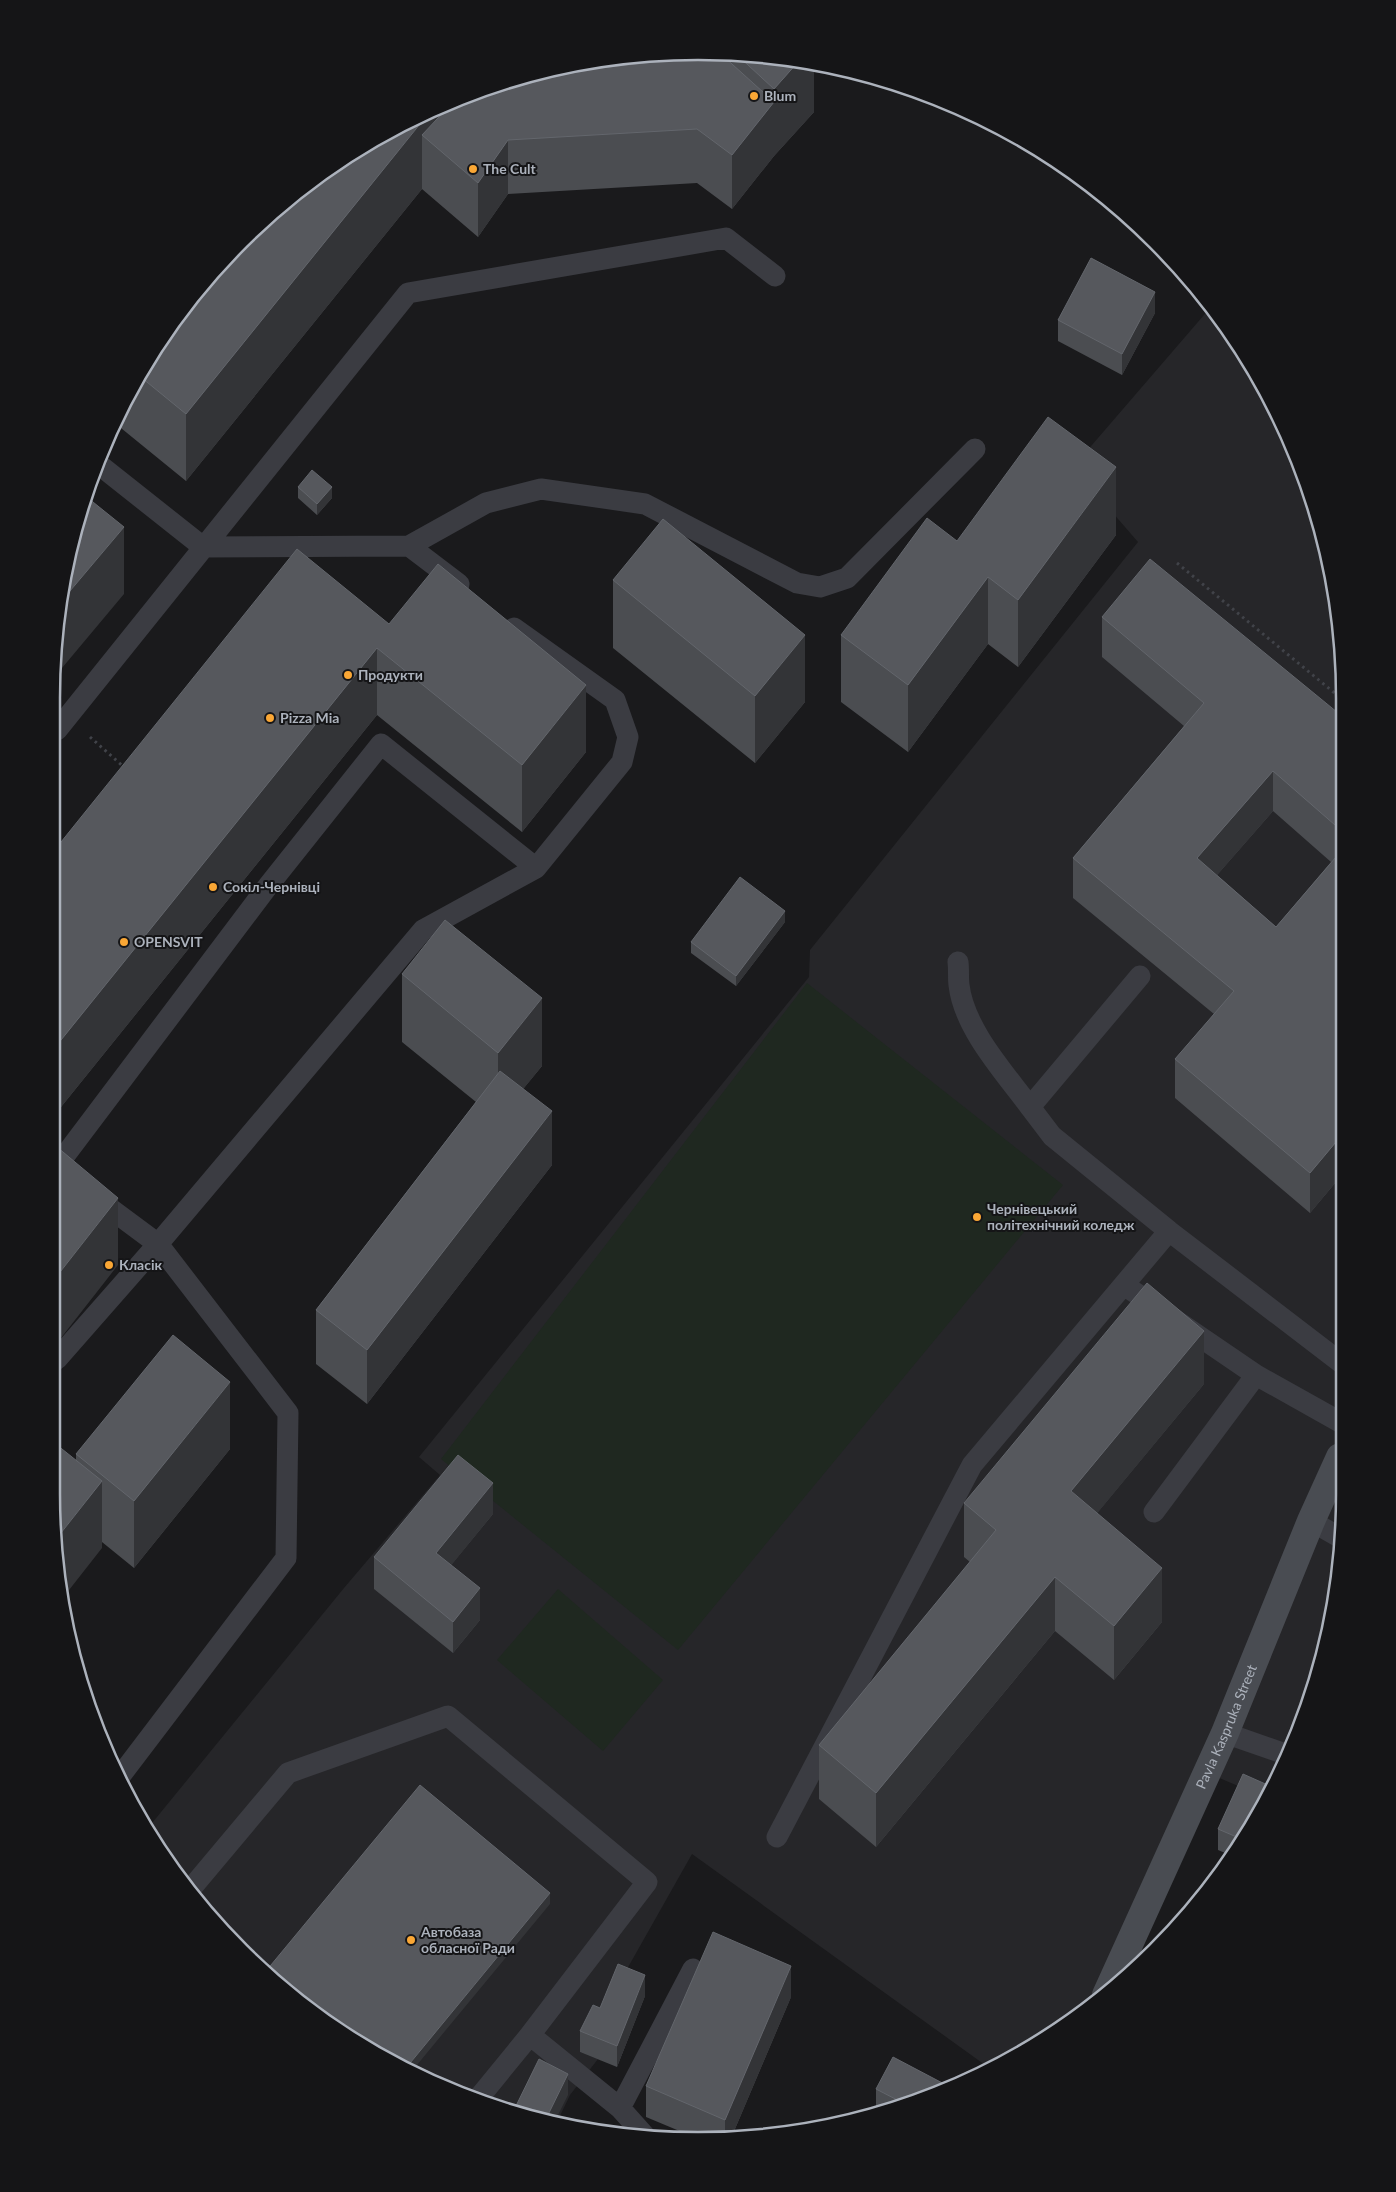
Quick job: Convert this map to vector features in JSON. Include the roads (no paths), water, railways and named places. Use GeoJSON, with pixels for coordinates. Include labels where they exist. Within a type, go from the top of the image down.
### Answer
{"type":"FeatureCollection","features":[{"type":"Feature","properties":{"kind":"street","name":"Pavla Kaspruka Street"},"geometry":{"type":"LineString","coordinates":[[1113,1979],[1225,1733],[1311,1521],[1336,1466]]}},
{"type":"Feature","properties":{"kind":"lane"},"geometry":{"type":"LineString","coordinates":[[62,724],[408,292],[726,238],[775,276]]}},
{"type":"Feature","properties":{"kind":"lane"},"geometry":{"type":"LineString","coordinates":[[104,468],[204,547],[409,546],[486,503],[541,489],[645,504],[797,583],[820,587],[847,578],[975,449]]}},
{"type":"Feature","properties":{"kind":"lane"},"geometry":{"type":"LineString","coordinates":[[409,546],[478,598]]}},
{"type":"Feature","properties":{"kind":"lane"},"geometry":{"type":"LineString","coordinates":[[60,1356],[158,1244],[423,930],[536,868],[622,762],[628,737],[615,700],[522,634],[500,616]]}},
{"type":"Feature","properties":{"kind":"lane"},"geometry":{"type":"LineString","coordinates":[[124,1771],[286,1558],[288,1413],[158,1244],[66,1175],[268,886],[381,744],[536,868]]}},
{"type":"Feature","properties":{"kind":"lane"},"geometry":{"type":"LineString","coordinates":[[958,962],[959,987],[968,1015],[990,1054],[1052,1136],[1169,1231],[1336,1359]]}},
{"type":"Feature","properties":{"kind":"lane"},"geometry":{"type":"LineString","coordinates":[[1030,1107],[1140,976]]}},
{"type":"Feature","properties":{"kind":"lane"},"geometry":{"type":"LineString","coordinates":[[777,1837],[972,1465],[1169,1231]]}},
{"type":"Feature","properties":{"kind":"lane"},"geometry":{"type":"LineString","coordinates":[[1124,1285],[1256,1375],[1336,1420]]}},
{"type":"Feature","properties":{"kind":"lane"},"geometry":{"type":"LineString","coordinates":[[1154,1512],[1256,1375]]}},
{"type":"Feature","properties":{"kind":"lane"},"geometry":{"type":"LineString","coordinates":[[1311,1521],[1335,1535]]}},
{"type":"Feature","properties":{"kind":"lane"},"geometry":{"type":"LineString","coordinates":[[194,1885],[288,1773],[448,1716],[647,1882],[482,2094]]}},
{"type":"Feature","properties":{"kind":"lane"},"geometry":{"type":"LineString","coordinates":[[1225,1733],[1281,1752]]}},
{"type":"Feature","properties":{"kind":"lane"},"geometry":{"type":"LineString","coordinates":[[620,2108],[693,1969]]}},
{"type":"Feature","properties":{"kind":"lane"},"geometry":{"type":"LineString","coordinates":[[530,2034],[620,2108],[639,2129]]}},
{"type":"Feature","properties":{"kind":"place","name":"Blum"},"geometry":{"type":"Point","coordinates":[754,96]}},
{"type":"Feature","properties":{"kind":"place","name":"The Cult"},"geometry":{"type":"Point","coordinates":[473,169]}},
{"type":"Feature","properties":{"kind":"place","name":"Продукти"},"geometry":{"type":"Point","coordinates":[348,675]}},
{"type":"Feature","properties":{"kind":"place","name":"Pizza Mia"},"geometry":{"type":"Point","coordinates":[270,718]}},
{"type":"Feature","properties":{"kind":"place","name":"Сокіл-Чернівці"},"geometry":{"type":"Point","coordinates":[213,887]}},
{"type":"Feature","properties":{"kind":"place","name":"OPENSVIT"},"geometry":{"type":"Point","coordinates":[124,942]}},
{"type":"Feature","properties":{"kind":"place","name":"Чернівецький політехнічний коледж"},"geometry":{"type":"Point","coordinates":[977,1217]}},
{"type":"Feature","properties":{"kind":"place","name":"Класік"},"geometry":{"type":"Point","coordinates":[109,1265]}},
{"type":"Feature","properties":{"kind":"place","name":"Автобаза обласної Ради"},"geometry":{"type":"Point","coordinates":[411,1940]}}]}
